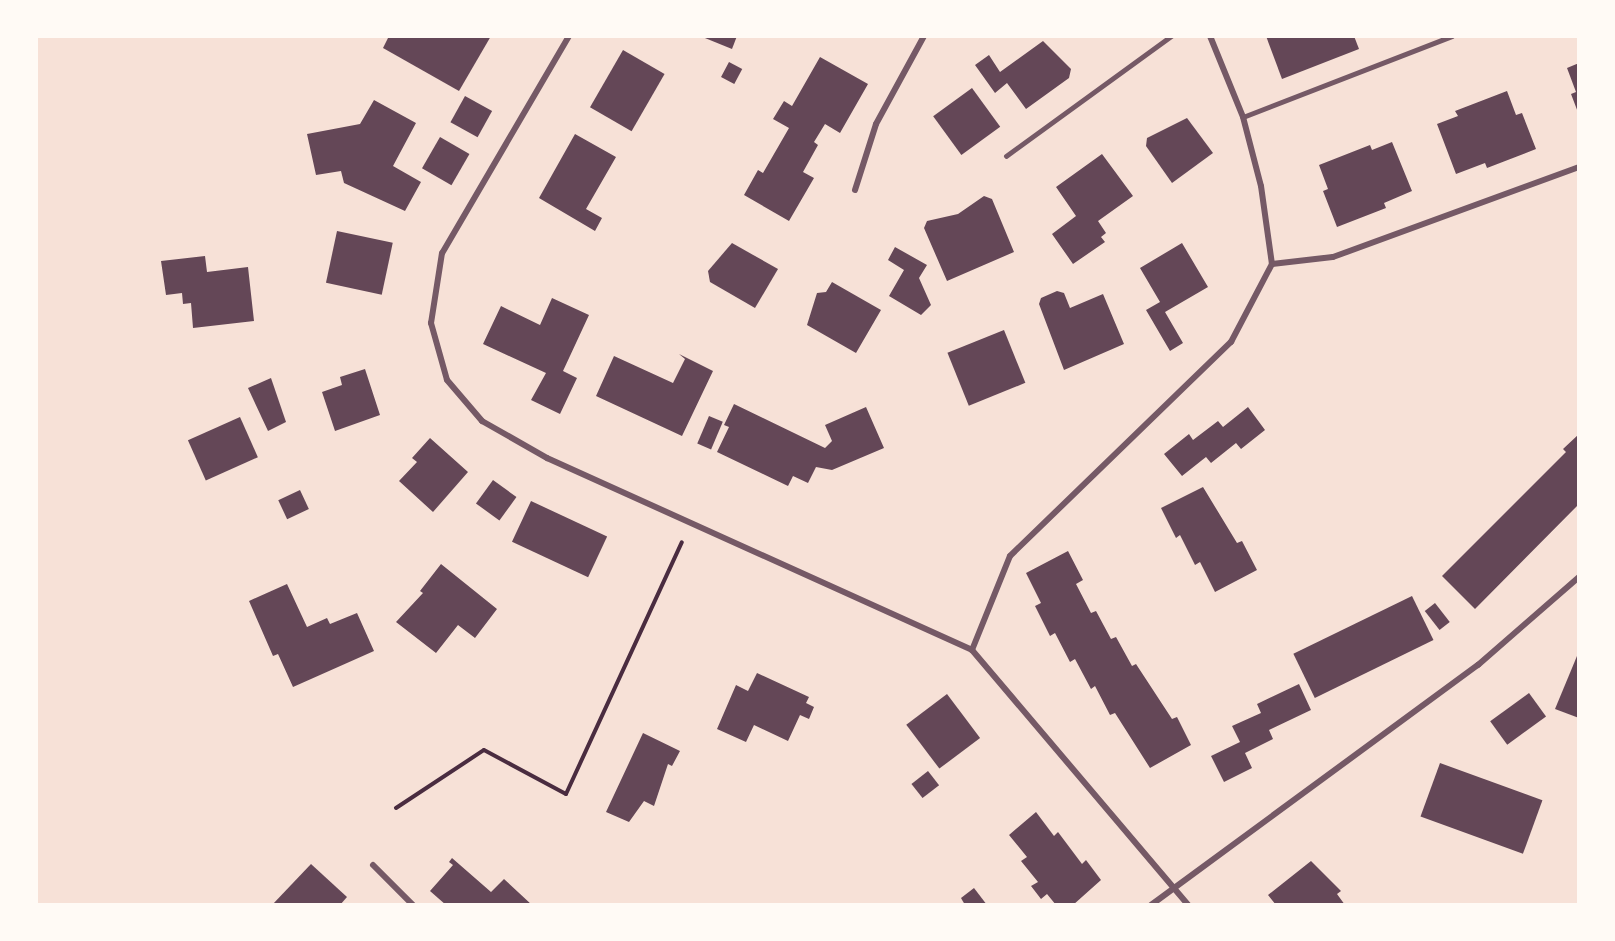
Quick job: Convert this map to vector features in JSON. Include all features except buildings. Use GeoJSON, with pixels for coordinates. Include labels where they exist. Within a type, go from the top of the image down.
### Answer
{"type":"FeatureCollection","features":[{"type":"Feature","properties":{"kind":"street"},"geometry":{"type":"LineString","coordinates":[[569,36],[442,253],[430,323],[447,380],[482,421],[547,458],[690,525],[972,650],[1188,905]]}},
{"type":"Feature","properties":{"kind":"street"},"geometry":{"type":"LineString","coordinates":[[855,190],[876,124],[924,36]]}},
{"type":"Feature","properties":{"kind":"street"},"geometry":{"type":"LineString","coordinates":[[972,650],[1011,556],[1231,342],[1272,264],[1261,186],[1243,117],[1210,36]]}},
{"type":"Feature","properties":{"kind":"street"},"geometry":{"type":"LineString","coordinates":[[1272,264],[1333,257],[1579,167]]}},
{"type":"Feature","properties":{"kind":"street"},"geometry":{"type":"LineString","coordinates":[[1151,905],[1478,665],[1579,577]]}},
{"type":"Feature","properties":{"kind":"street"},"geometry":{"type":"LineString","coordinates":[[372,865],[413,905]]}},
{"type":"Feature","properties":{"kind":"lane"},"geometry":{"type":"LineString","coordinates":[[1006,156],[1171,36]]}},
{"type":"Feature","properties":{"kind":"lane"},"geometry":{"type":"LineString","coordinates":[[1243,117],[1452,36]]}},
{"type":"Feature","properties":{"kind":"path"},"geometry":{"type":"LineString","coordinates":[[396,808],[484,750],[566,794],[690,525]]}}]}
